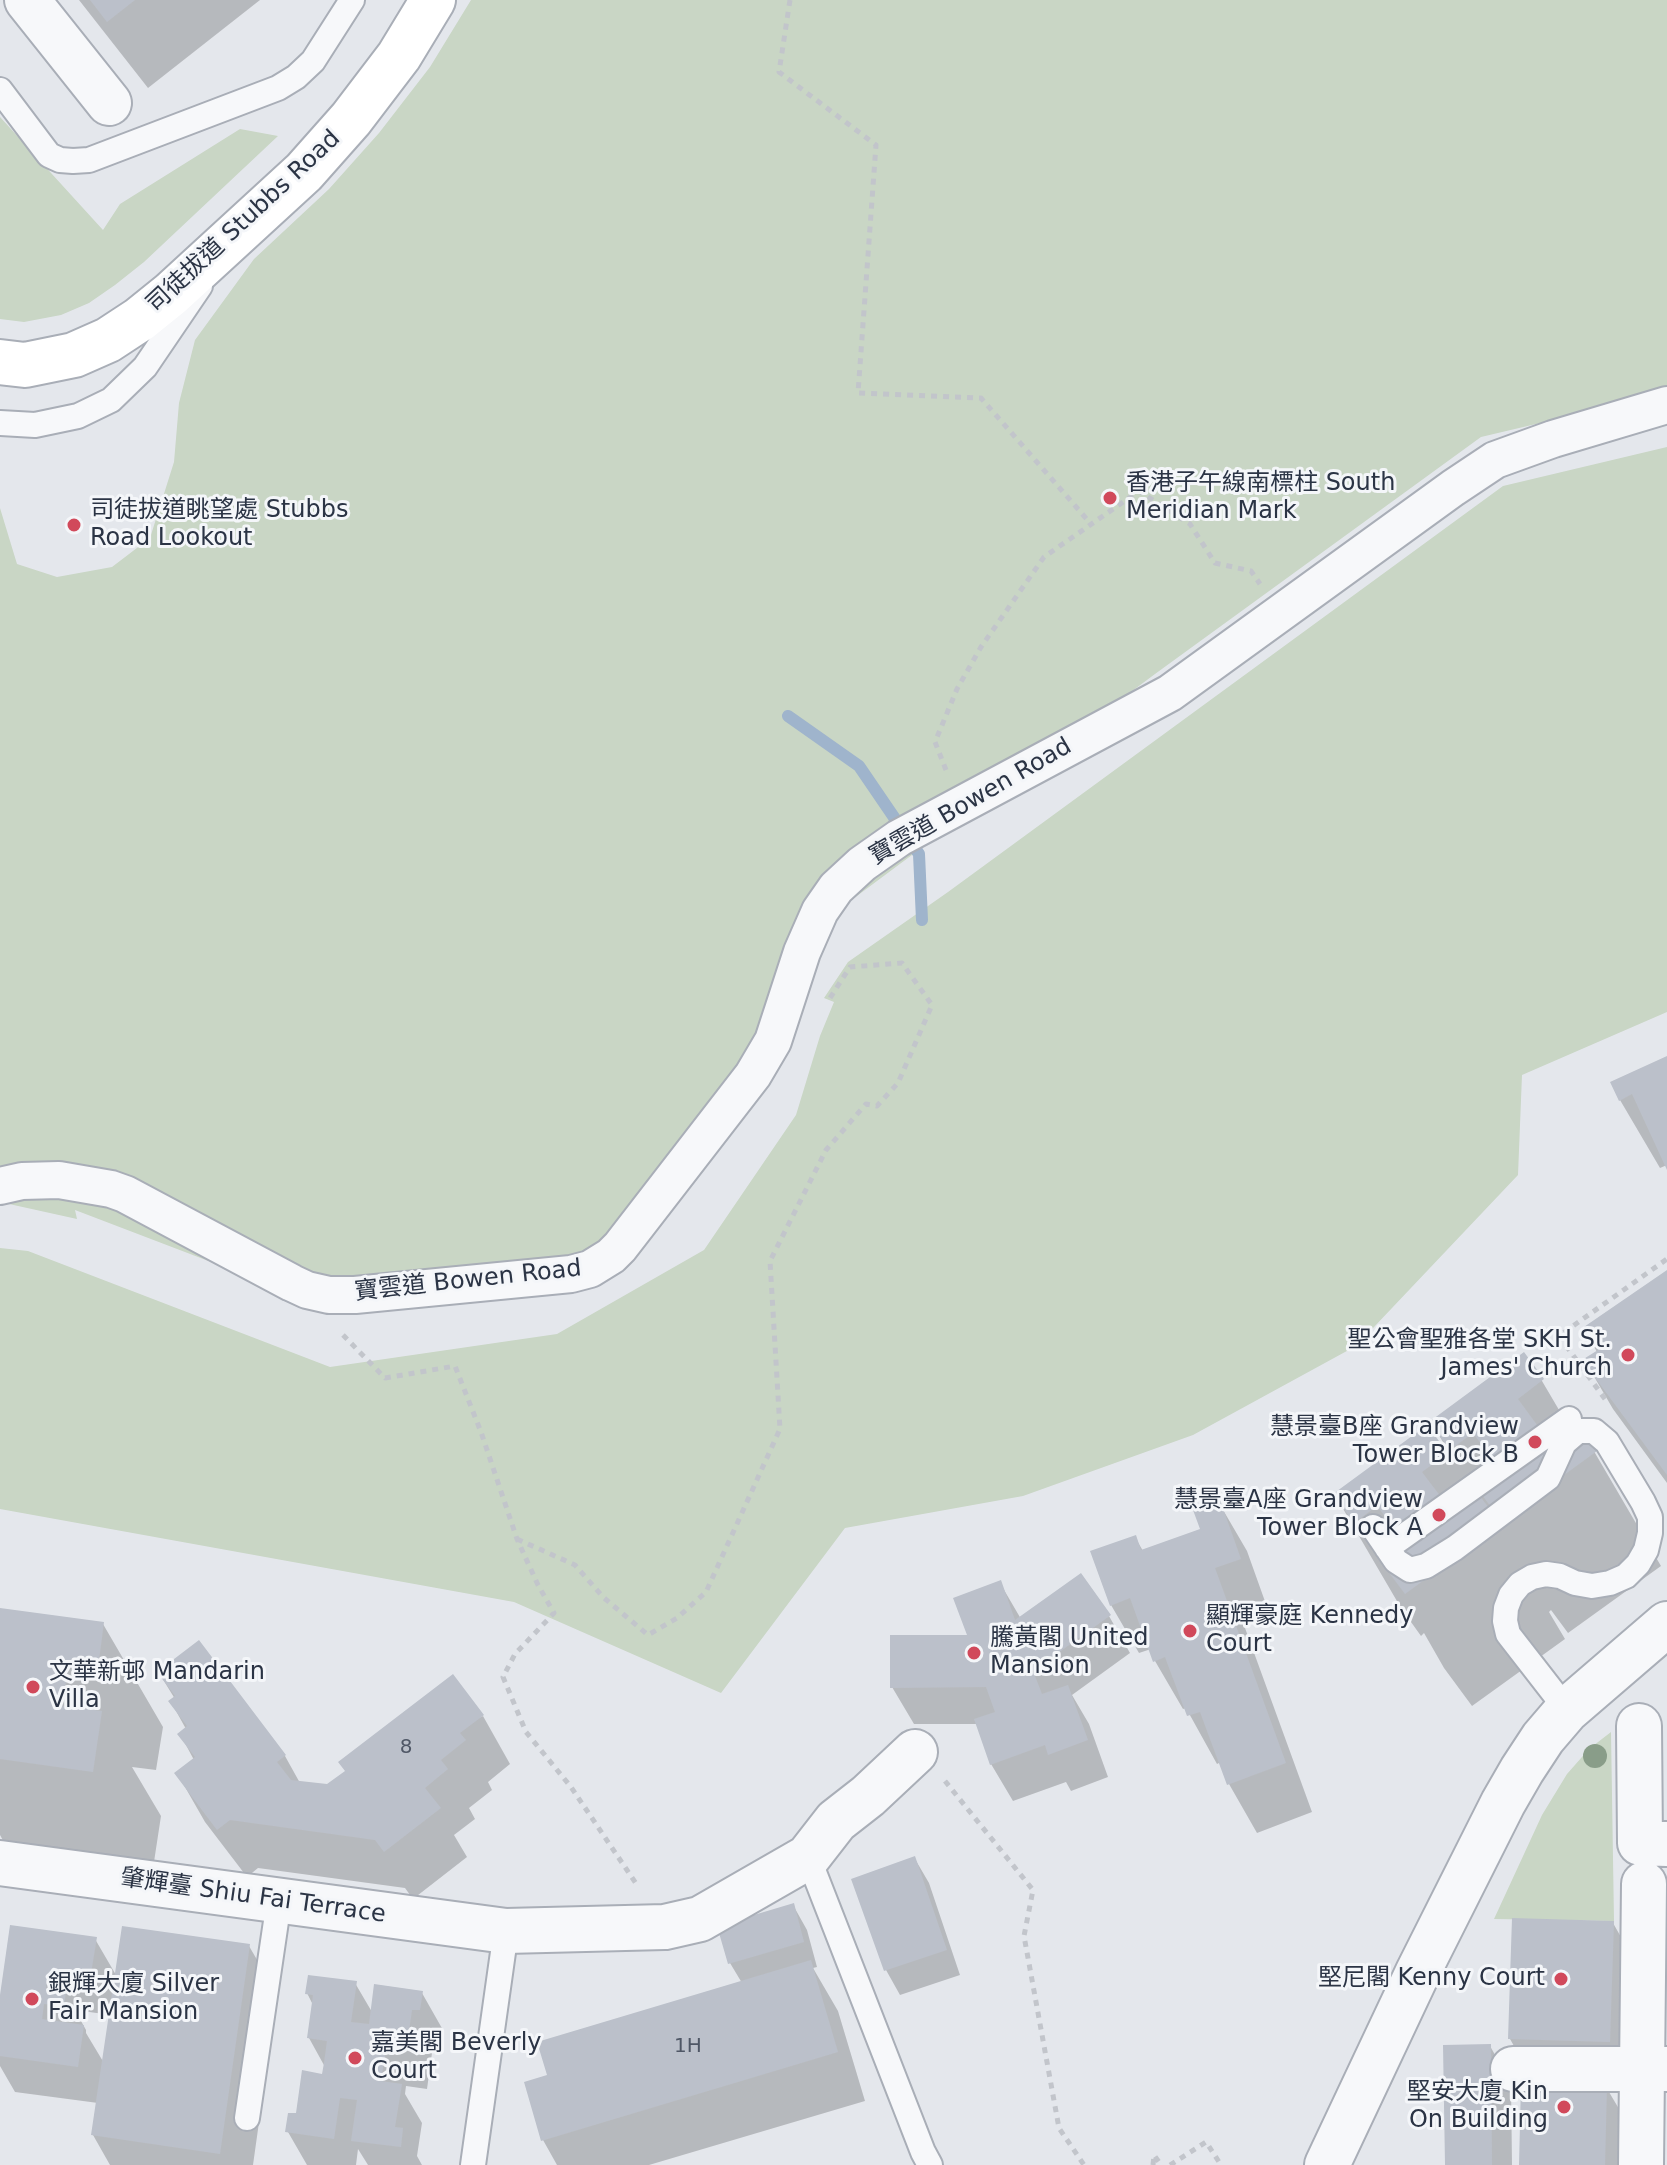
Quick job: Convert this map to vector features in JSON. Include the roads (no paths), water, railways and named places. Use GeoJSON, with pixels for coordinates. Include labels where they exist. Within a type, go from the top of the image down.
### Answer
{"type":"FeatureCollection","features":[{"type":"Feature","properties":{"kind":"main road","name":"司徒拔道 Stubbs Road"},"geometry":{"type":"LineString","coordinates":[[0,362],[25,365],[74,355],[108,340],[151,311],[304,172],[351,119],[399,56],[433,0]]}},
{"type":"Feature","properties":{"kind":"street"},"geometry":{"type":"LineString","coordinates":[[27,0],[109,103]]}},
{"type":"Feature","properties":{"kind":"street","name":"寶雲道 Bowen Road"},"geometry":{"type":"LineString","coordinates":[[0,1186],[22,1181],[59,1180],[111,1189],[292,1283],[329,1295],[571,1274],[590,1269],[611,1256],[629,1235],[763,1059],[776,1034],[806,940],[828,898],[847,877],[930,821],[1170,693],[1495,460],[1667,405]]}},
{"type":"Feature","properties":{"kind":"street"},"geometry":{"type":"LineString","coordinates":[[1327,2165],[1418,1972],[1503,1803],[1543,1738],[1567,1710],[1667,1624]]}},
{"type":"Feature","properties":{"kind":"street"},"geometry":{"type":"LineString","coordinates":[[1639,1726],[1650,1857],[1655,2070],[1641,2165]]}},
{"type":"Feature","properties":{"kind":"street","name":"肇輝臺 Shiu Fai Terrace"},"geometry":{"type":"LineString","coordinates":[[0,1863],[506,1931],[665,1927],[700,1919],[808,1857],[836,1821],[868,1796],[929,1764]]}},
{"type":"Feature","properties":{"kind":"street"},"geometry":{"type":"LineString","coordinates":[[1513,2069],[1655,2070]]}},
{"type":"Feature","properties":{"kind":"lane"},"geometry":{"type":"LineString","coordinates":[[0,90],[49,155],[60,160],[89,160],[278,88],[313,61],[352,0]]}},
{"type":"Feature","properties":{"kind":"lane"},"geometry":{"type":"LineString","coordinates":[[0,423],[35,425],[78,416],[111,400],[145,367],[230,240]]}},
{"type":"Feature","properties":{"kind":"lane"},"geometry":{"type":"LineString","coordinates":[[1387,1548],[1569,1419]]}},
{"type":"Feature","properties":{"kind":"lane"},"geometry":{"type":"LineString","coordinates":[[1373,1527],[1396,1561],[1410,1570],[1426,1566],[1548,1478],[1564,1443],[1578,1431],[1594,1431],[1607,1442],[1650,1517],[1646,1550],[1638,1564],[1626,1576],[1592,1586],[1560,1576],[1546,1574],[1532,1577],[1520,1584],[1506,1608],[1508,1634],[1567,1710]]}},
{"type":"Feature","properties":{"kind":"lane"},"geometry":{"type":"LineString","coordinates":[[808,1857],[930,2165]]}},
{"type":"Feature","properties":{"kind":"lane"},"geometry":{"type":"LineString","coordinates":[[247,2118],[279,1901]]}},
{"type":"Feature","properties":{"kind":"lane"},"geometry":{"type":"LineString","coordinates":[[473,2165],[506,1931]]}},
{"type":"Feature","properties":{"kind":"waterway"},"geometry":{"type":"LineString","coordinates":[[788,716],[859,766],[919,854],[922,920]]}},
{"type":"Feature","properties":{"kind":"place","name":"香港子午線南標柱 South Meridian Mark"},"geometry":{"type":"Point","coordinates":[1110,498]}},
{"type":"Feature","properties":{"kind":"place","name":"司徒拔道眺望處 Stubbs Road Lookout"},"geometry":{"type":"Point","coordinates":[74,525]}},
{"type":"Feature","properties":{"kind":"place","name":"聖公會聖雅各堂 SKH St. James' Church"},"geometry":{"type":"Point","coordinates":[1628,1355]}},
{"type":"Feature","properties":{"kind":"place","name":"慧景臺B座 Grandview Tower Block B"},"geometry":{"type":"Point","coordinates":[1535,1442]}},
{"type":"Feature","properties":{"kind":"place","name":"慧景臺A座 Grandview Tower Block A"},"geometry":{"type":"Point","coordinates":[1439,1515]}},
{"type":"Feature","properties":{"kind":"place","name":"顯輝豪庭 Kennedy Court"},"geometry":{"type":"Point","coordinates":[1190,1631]}},
{"type":"Feature","properties":{"kind":"place","name":"騰黃閣 United Mansion"},"geometry":{"type":"Point","coordinates":[974,1653]}},
{"type":"Feature","properties":{"kind":"place","name":"文華新邨 Mandarin Villa"},"geometry":{"type":"Point","coordinates":[33,1687]}},
{"type":"Feature","properties":{"kind":"place","name":"堅尼閣 Kenny Court"},"geometry":{"type":"Point","coordinates":[1561,1979]}},
{"type":"Feature","properties":{"kind":"place","name":"銀輝大廈 Silver Fair Mansion"},"geometry":{"type":"Point","coordinates":[32,1999]}},
{"type":"Feature","properties":{"kind":"place","name":"嘉美閣 Beverly Court"},"geometry":{"type":"Point","coordinates":[355,2058]}},
{"type":"Feature","properties":{"kind":"place","name":"堅安大廈 Kin On Building"},"geometry":{"type":"Point","coordinates":[1564,2107]}}]}
